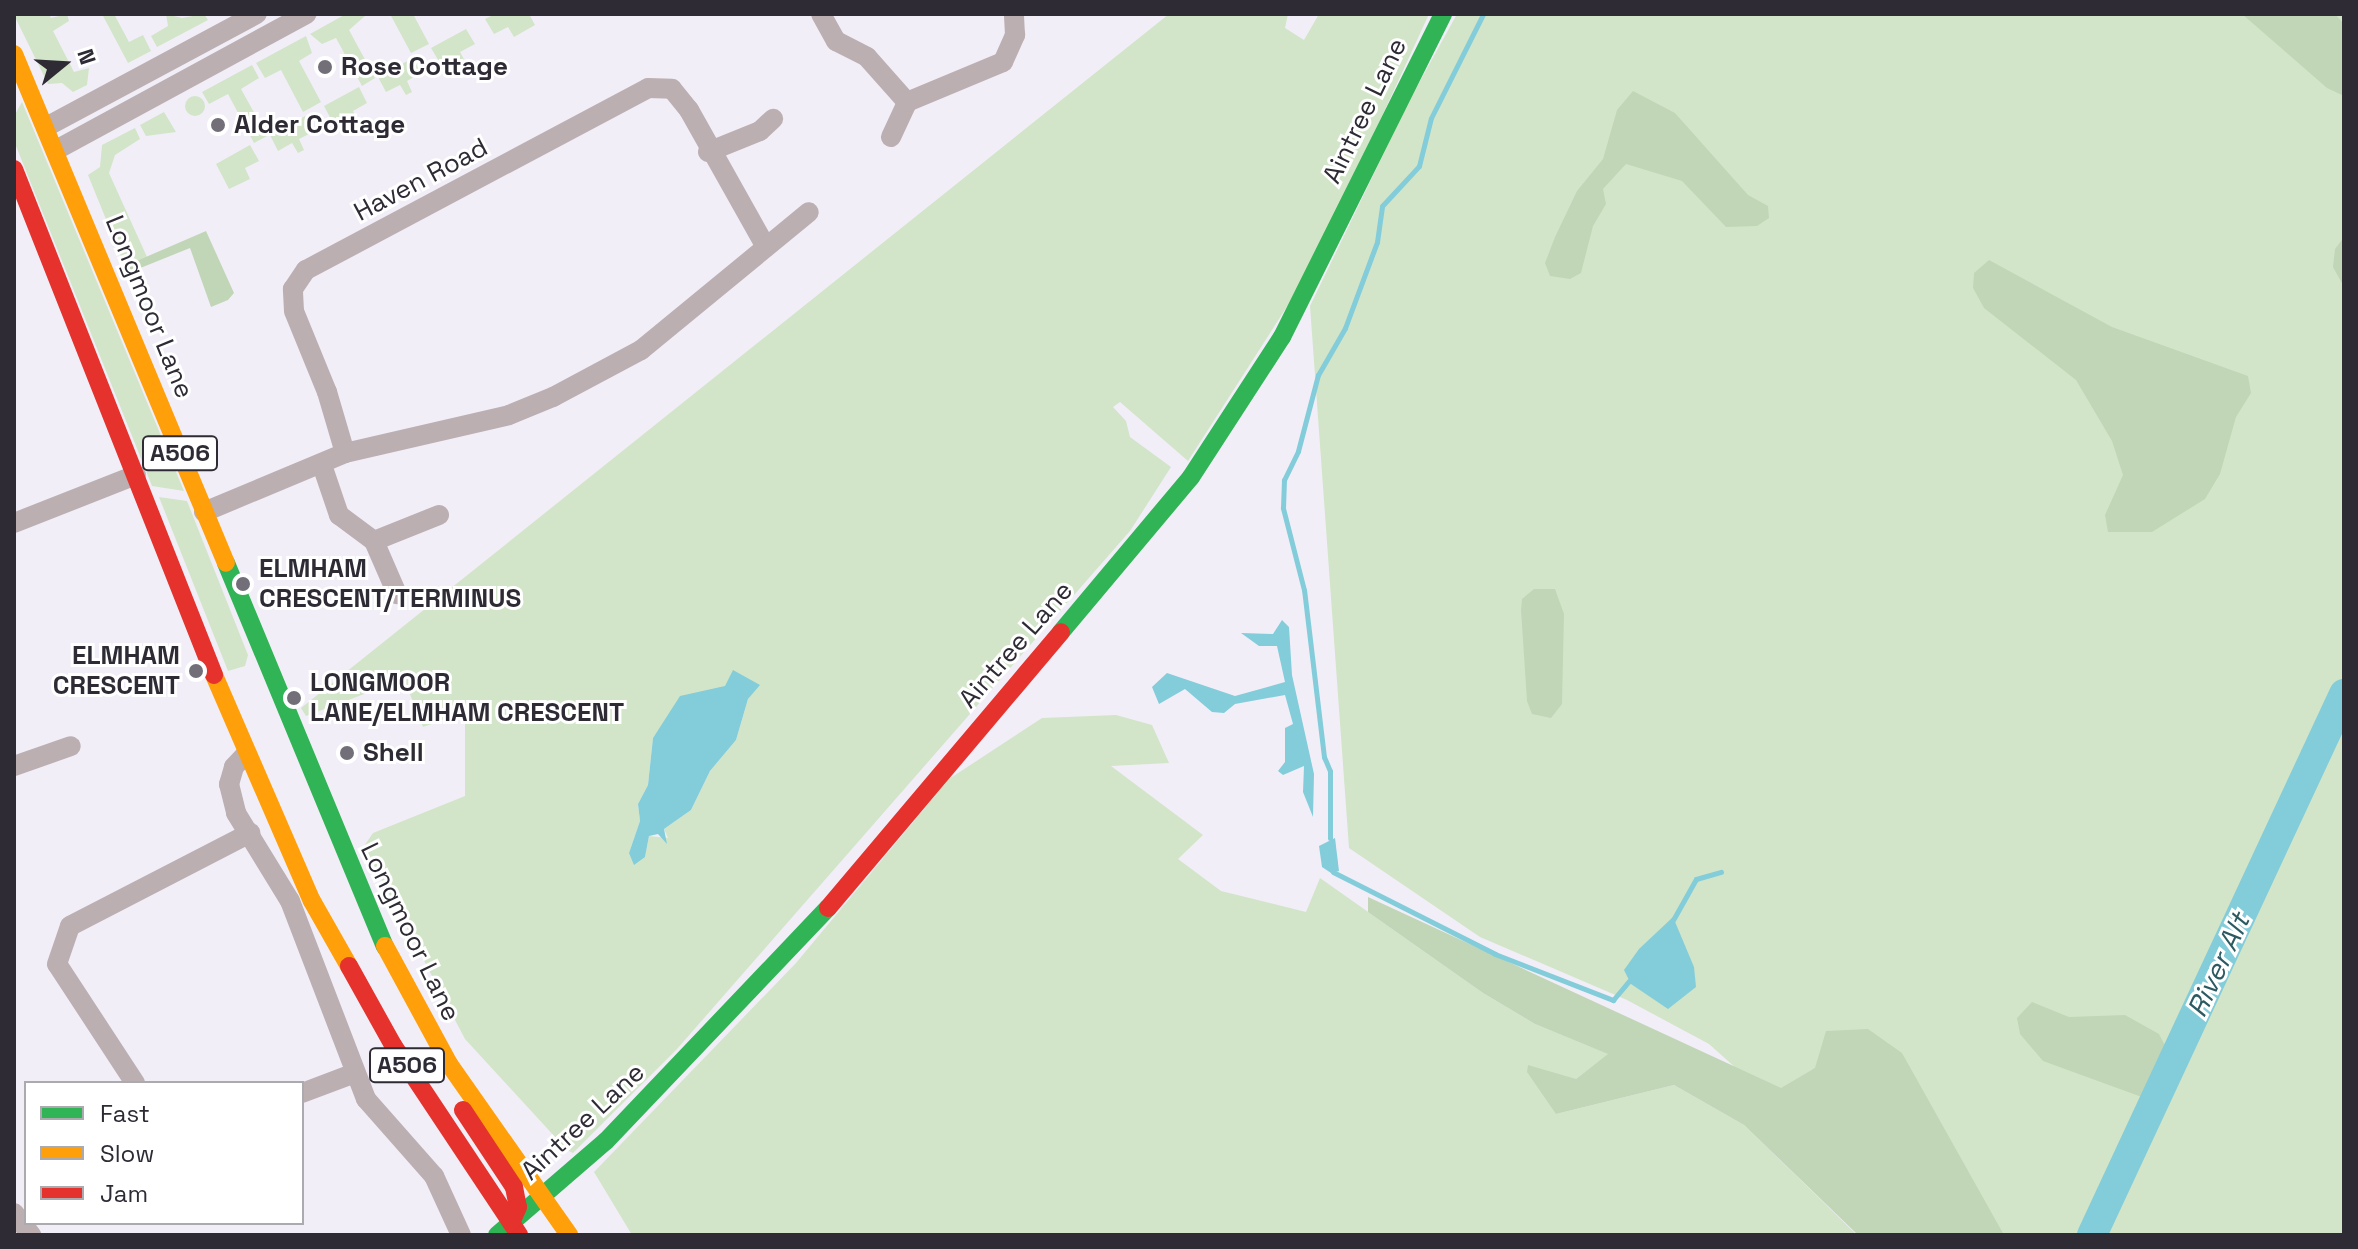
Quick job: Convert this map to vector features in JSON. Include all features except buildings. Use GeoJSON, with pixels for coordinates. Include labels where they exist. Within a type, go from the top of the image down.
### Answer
{"type":"FeatureCollection","features":[{"type":"Feature","properties":{"kind":"main road","name":"Aintree Lane"},"geometry":{"type":"LineString","coordinates":[[509,1231],[645,1102],[854,880],[1191,477],[1282,337],[1443,14]]}},
{"type":"Feature","properties":{"kind":"main road","name":"Longmoor Lane"},"geometry":{"type":"LineString","coordinates":[[14,54],[204,512],[255,676],[416,1010],[542,1197]]}},
{"type":"Feature","properties":{"kind":"main road","name":"A506"},"geometry":{"type":"LineString","coordinates":[[14,169],[245,755],[312,901],[393,1045],[509,1231]]}},
{"type":"Feature","properties":{"kind":"main road"},"geometry":{"type":"LineString","coordinates":[[220,692],[255,676]]}},
{"type":"Feature","properties":{"kind":"main road"},"geometry":{"type":"LineString","coordinates":[[416,1010],[455,1100],[514,1187],[518,1207],[509,1231]]}},
{"type":"Feature","properties":{"kind":"main road","name":"A506"},"geometry":{"type":"LineString","coordinates":[[542,1197],[569,1235]]}},
{"type":"Feature","properties":{"kind":"street"},"geometry":{"type":"LineString","coordinates":[[46,127],[257,14],[267,35]]}},
{"type":"Feature","properties":{"kind":"street"},"geometry":{"type":"LineString","coordinates":[[56,150],[307,14]]}},
{"type":"Feature","properties":{"kind":"street"},"geometry":{"type":"LineString","coordinates":[[821,14],[836,41],[867,57],[907,102]]}},
{"type":"Feature","properties":{"kind":"street"},"geometry":{"type":"LineString","coordinates":[[891,137],[907,102],[1003,62],[1015,35],[1014,14]]}},
{"type":"Feature","properties":{"kind":"street"},"geometry":{"type":"LineString","coordinates":[[195,47],[206,68]]}},
{"type":"Feature","properties":{"kind":"street"},"geometry":{"type":"LineString","coordinates":[[132,81],[143,102]]}},
{"type":"Feature","properties":{"kind":"street","name":"Haven Road"},"geometry":{"type":"LineString","coordinates":[[345,453],[327,392],[294,311],[293,289],[306,270],[648,88],[672,89],[689,110],[708,152],[766,247]]}},
{"type":"Feature","properties":{"kind":"street"},"geometry":{"type":"LineString","coordinates":[[708,152],[760,131],[773,119]]}},
{"type":"Feature","properties":{"kind":"street"},"geometry":{"type":"LineString","coordinates":[[204,512],[345,453],[509,415],[553,397],[641,350],[809,212]]}},
{"type":"Feature","properties":{"kind":"street"},"geometry":{"type":"LineString","coordinates":[[322,465],[339,515],[374,541],[397,594]]}},
{"type":"Feature","properties":{"kind":"street"},"geometry":{"type":"LineString","coordinates":[[14,523],[136,475]]}},
{"type":"Feature","properties":{"kind":"street"},"geometry":{"type":"LineString","coordinates":[[374,541],[439,515]]}},
{"type":"Feature","properties":{"kind":"street"},"geometry":{"type":"LineString","coordinates":[[14,766],[71,746]]}},
{"type":"Feature","properties":{"kind":"street"},"geometry":{"type":"LineString","coordinates":[[245,755],[234,767],[229,792],[294,911],[355,1073],[374,1111],[437,1180],[461,1235]]}},
{"type":"Feature","properties":{"kind":"street"},"geometry":{"type":"LineString","coordinates":[[134,1081],[57,964],[70,926],[250,833]]}},
{"type":"Feature","properties":{"kind":"street"},"geometry":{"type":"LineString","coordinates":[[304,1092],[355,1073]]}},
{"type":"Feature","properties":{"kind":"street"},"geometry":{"type":"LineString","coordinates":[[14,1213],[31,1235]]}},
{"type":"Feature","properties":{"kind":"green space"},"geometry":{"type":"Polygon","coordinates":[[[49,14],[51,18],[67,14],[69,21],[53,31],[74,72],[89,68],[87,85],[73,92],[62,83],[48,84],[14,15],[49,14]]]}},
{"type":"Feature","properties":{"kind":"green space"},"geometry":{"type":"Polygon","coordinates":[[[102,14],[114,14],[129,42],[143,35],[151,51],[128,63],[102,14]]]}},
{"type":"Feature","properties":{"kind":"green space"},"geometry":{"type":"Polygon","coordinates":[[[166,14],[182,18],[204,14],[208,20],[157,47],[151,36],[168,26],[166,14]]]}},
{"type":"Feature","properties":{"kind":"green space"},"geometry":{"type":"Polygon","coordinates":[[[346,14],[365,16],[349,30],[375,78],[362,86],[336,38],[322,44],[310,34],[346,14]]]}},
{"type":"Feature","properties":{"kind":"green space"},"geometry":{"type":"Polygon","coordinates":[[[390,14],[413,14],[429,44],[411,53],[390,14]]]}},
{"type":"Feature","properties":{"kind":"green space"},"geometry":{"type":"Polygon","coordinates":[[[495,14],[529,14],[535,25],[514,37],[508,27],[494,34],[485,19],[495,14]]]}},
{"type":"Feature","properties":{"kind":"green space"},"geometry":{"type":"Polygon","coordinates":[[[1169,14],[1288,14],[1285,28],[1304,40],[1319,14],[1429,14],[1313,266],[1188,461],[1120,402],[1113,407],[1126,421],[1130,437],[1171,467],[1130,531],[677,1049],[573,1153],[465,1039],[364,846],[373,833],[465,796],[465,712],[423,727],[404,679],[306,716],[301,708],[1169,14]],[[744,677],[665,721],[653,738],[648,785],[638,804],[640,821],[629,853],[645,857],[649,836],[668,838],[664,829],[691,810],[710,771],[736,740],[748,699],[759,685],[744,677]]]}},
{"type":"Feature","properties":{"kind":"green space"},"geometry":{"type":"Polygon","coordinates":[[[1457,14],[2344,14],[2344,1235],[1989,1235],[1786,1113],[1709,1044],[1627,1000],[1480,937],[1349,848],[1310,306],[1409,101],[1457,14]]]}},
{"type":"Feature","properties":{"kind":"green space"},"geometry":{"type":"Polygon","coordinates":[[[2242,14],[2335,14],[2344,24],[2344,96],[2327,88],[2242,14]]]}},
{"type":"Feature","properties":{"kind":"green space"},"geometry":{"type":"Polygon","coordinates":[[[466,29],[475,44],[460,52],[466,63],[460,66],[454,56],[440,63],[431,48],[466,29]]]}},
{"type":"Feature","properties":{"kind":"green space"},"geometry":{"type":"Polygon","coordinates":[[[306,36],[312,53],[299,61],[321,102],[303,112],[281,70],[265,78],[256,63],[306,36]]]}},
{"type":"Feature","properties":{"kind":"green space"},"geometry":{"type":"Polygon","coordinates":[[[413,58],[421,73],[407,81],[412,92],[406,95],[400,85],[386,92],[378,77],[413,58]]]}},
{"type":"Feature","properties":{"kind":"green space"},"geometry":{"type":"Polygon","coordinates":[[[252,65],[259,78],[241,89],[267,136],[254,143],[228,94],[209,104],[202,92],[252,65]]]}},
{"type":"Feature","properties":{"kind":"green space"},"geometry":{"type":"Polygon","coordinates":[[[359,87],[367,103],[353,111],[358,121],[352,124],[346,114],[332,121],[324,106],[359,87]]]}},
{"type":"Feature","properties":{"kind":"green space"},"geometry":{"type":"Polygon","coordinates":[[[1633,91],[1675,113],[1748,195],[1768,206],[1769,218],[1757,226],[1726,227],[1682,181],[1626,164],[1603,189],[1606,204],[1593,226],[1581,273],[1570,279],[1550,276],[1545,263],[1555,237],[1577,191],[1603,159],[1617,110],[1633,91]]]}},
{"type":"Feature","properties":{"kind":"green space"},"geometry":{"type":"Polygon","coordinates":[[[195,96],[202,99],[205,106],[202,113],[195,116],[188,113],[185,106],[188,99],[195,96]]]}},
{"type":"Feature","properties":{"kind":"green space"},"geometry":{"type":"Polygon","coordinates":[[[22,102],[184,491],[152,486],[14,141],[14,116],[22,102]]]}},
{"type":"Feature","properties":{"kind":"green space"},"geometry":{"type":"Polygon","coordinates":[[[164,112],[176,132],[146,136],[140,125],[164,112]]]}},
{"type":"Feature","properties":{"kind":"green space"},"geometry":{"type":"Polygon","coordinates":[[[305,116],[313,132],[299,139],[304,150],[298,153],[292,143],[278,151],[270,135],[305,116]]]}},
{"type":"Feature","properties":{"kind":"green space"},"geometry":{"type":"Polygon","coordinates":[[[135,128],[140,139],[115,155],[109,173],[147,257],[125,266],[88,175],[100,167],[102,145],[135,128]]]}},
{"type":"Feature","properties":{"kind":"green space"},"geometry":{"type":"Polygon","coordinates":[[[250,145],[259,161],[245,168],[250,179],[229,189],[216,164],[250,145]]]}},
{"type":"Feature","properties":{"kind":"green space"},"geometry":{"type":"Polygon","coordinates":[[[206,231],[234,293],[228,300],[211,307],[190,248],[128,273],[125,266],[206,231]]]}},
{"type":"Feature","properties":{"kind":"green space"},"geometry":{"type":"Polygon","coordinates":[[[2344,237],[2344,287],[2333,267],[2335,249],[2344,237]]]}},
{"type":"Feature","properties":{"kind":"green space"},"geometry":{"type":"Polygon","coordinates":[[[1989,260],[2112,327],[2248,376],[2251,393],[2236,417],[2220,474],[2205,499],[2152,532],[2108,532],[2105,515],[2123,475],[2112,441],[2076,380],[1984,308],[1973,288],[1974,273],[1989,260]]]}},
{"type":"Feature","properties":{"kind":"green space"},"geometry":{"type":"Polygon","coordinates":[[[159,497],[187,501],[248,655],[245,666],[228,671],[159,497]]]}},
{"type":"Feature","properties":{"kind":"green space"},"geometry":{"type":"Polygon","coordinates":[[[1534,589],[1555,589],[1564,614],[1562,704],[1551,718],[1532,714],[1527,701],[1521,610],[1522,599],[1534,589]]]}},
{"type":"Feature","properties":{"kind":"green space"},"geometry":{"type":"Polygon","coordinates":[[[1116,715],[1152,725],[1169,763],[1111,766],[1203,835],[1178,859],[1221,891],[1306,912],[1320,878],[1483,993],[1535,1024],[1609,1054],[1576,1079],[1556,1114],[1674,1085],[1744,1125],[1857,1235],[632,1235],[594,1172],[796,963],[949,779],[1042,718],[1116,715]]]}},
{"type":"Feature","properties":{"kind":"green space"},"geometry":{"type":"Polygon","coordinates":[[[1368,897],[1781,1088],[1815,1068],[1826,1031],[1868,1029],[1902,1053],[2004,1235],[1858,1235],[1744,1125],[1674,1085],[1556,1114],[1527,1072],[1528,1065],[1576,1079],[1608,1054],[1535,1024],[1483,993],[1368,912],[1368,897]]]}},
{"type":"Feature","properties":{"kind":"green space"},"geometry":{"type":"Polygon","coordinates":[[[2032,1002],[2069,1017],[2125,1015],[2159,1034],[2171,1057],[2150,1100],[2043,1061],[2020,1034],[2017,1018],[2032,1002]]]}},
{"type":"Feature","properties":{"kind":"water"},"geometry":{"type":"Polygon","coordinates":[[[1282,620],[1289,627],[1292,675],[1314,774],[1313,817],[1303,792],[1304,766],[1283,775],[1278,771],[1285,762],[1285,728],[1293,724],[1285,695],[1235,704],[1224,713],[1212,712],[1185,689],[1159,704],[1152,687],[1167,673],[1235,696],[1285,682],[1277,646],[1259,646],[1241,633],[1273,634],[1282,620]]]}},
{"type":"Feature","properties":{"kind":"water"},"geometry":{"type":"Polygon","coordinates":[[[733,670],[760,685],[748,699],[736,740],[710,771],[691,810],[664,829],[667,844],[658,834],[649,836],[645,857],[634,865],[629,853],[640,821],[638,804],[648,785],[653,738],[680,696],[725,686],[733,670]]]}},
{"type":"Feature","properties":{"kind":"water"},"geometry":{"type":"Polygon","coordinates":[[[1335,838],[1339,871],[1331,873],[1322,867],[1319,846],[1335,838]]]}},
{"type":"Feature","properties":{"kind":"water"},"geometry":{"type":"Polygon","coordinates":[[[1673,917],[1694,967],[1696,987],[1668,1009],[1631,984],[1624,970],[1639,949],[1673,917]]]}},
{"type":"Feature","properties":{"kind":"waterway"},"geometry":{"type":"LineString","coordinates":[[1330,838],[1330,771],[1324,757],[1304,590],[1283,508],[1284,480],[1298,451],[1318,375],[1345,328],[1377,242],[1382,206],[1419,166],[1431,118],[1483,14]]}},
{"type":"Feature","properties":{"kind":"waterway","name":"River Alt"},"geometry":{"type":"LineString","coordinates":[[2092,1235],[2344,694]]}},
{"type":"Feature","properties":{"kind":"waterway"},"geometry":{"type":"LineString","coordinates":[[1333,872],[1495,954],[1613,1000],[1629,981]]}},
{"type":"Feature","properties":{"kind":"waterway"},"geometry":{"type":"LineString","coordinates":[[1673,920],[1696,879],[1721,872]]}},
{"type":"Feature","properties":{"kind":"traffic: fast"},"geometry":{"type":"LineString","coordinates":[[1061,632],[1191,477],[1282,337],[1443,14]]}},
{"type":"Feature","properties":{"kind":"traffic: fast"},"geometry":{"type":"LineString","coordinates":[[226,563],[385,946]]}},
{"type":"Feature","properties":{"kind":"traffic: fast"},"geometry":{"type":"LineString","coordinates":[[497,1235],[606,1141],[828,908]]}},
{"type":"Feature","properties":{"kind":"traffic: slow"},"geometry":{"type":"LineString","coordinates":[[14,54],[226,563]]}},
{"type":"Feature","properties":{"kind":"traffic: slow"},"geometry":{"type":"LineString","coordinates":[[214,675],[312,901],[349,966]]}},
{"type":"Feature","properties":{"kind":"traffic: slow"},"geometry":{"type":"LineString","coordinates":[[385,946],[449,1064],[569,1235]]}},
{"type":"Feature","properties":{"kind":"traffic: jam"},"geometry":{"type":"LineString","coordinates":[[14,169],[214,675]]}},
{"type":"Feature","properties":{"kind":"traffic: jam"},"geometry":{"type":"LineString","coordinates":[[828,908],[1061,632]]}},
{"type":"Feature","properties":{"kind":"traffic: jam"},"geometry":{"type":"LineString","coordinates":[[349,966],[393,1045],[519,1235]]}},
{"type":"Feature","properties":{"kind":"traffic: jam"},"geometry":{"type":"LineString","coordinates":[[463,1110],[514,1187],[518,1207],[511,1223]]}},
{"type":"Feature","properties":{"kind":"place","name":"Rose Cottage"},"geometry":{"type":"Point","coordinates":[325,67]}},
{"type":"Feature","properties":{"kind":"place","name":"Alder Cottage"},"geometry":{"type":"Point","coordinates":[218,125]}},
{"type":"Feature","properties":{"kind":"place","name":"ELMHAM CRESCENT/TERMINUS"},"geometry":{"type":"Point","coordinates":[243,584]}},
{"type":"Feature","properties":{"kind":"place","name":"ELMHAM CRESCENT"},"geometry":{"type":"Point","coordinates":[196,671]}},
{"type":"Feature","properties":{"kind":"place","name":"LONGMOOR LANE/ELMHAM CRESCENT"},"geometry":{"type":"Point","coordinates":[294,698]}},
{"type":"Feature","properties":{"kind":"place","name":"Shell"},"geometry":{"type":"Point","coordinates":[347,753]}}]}
